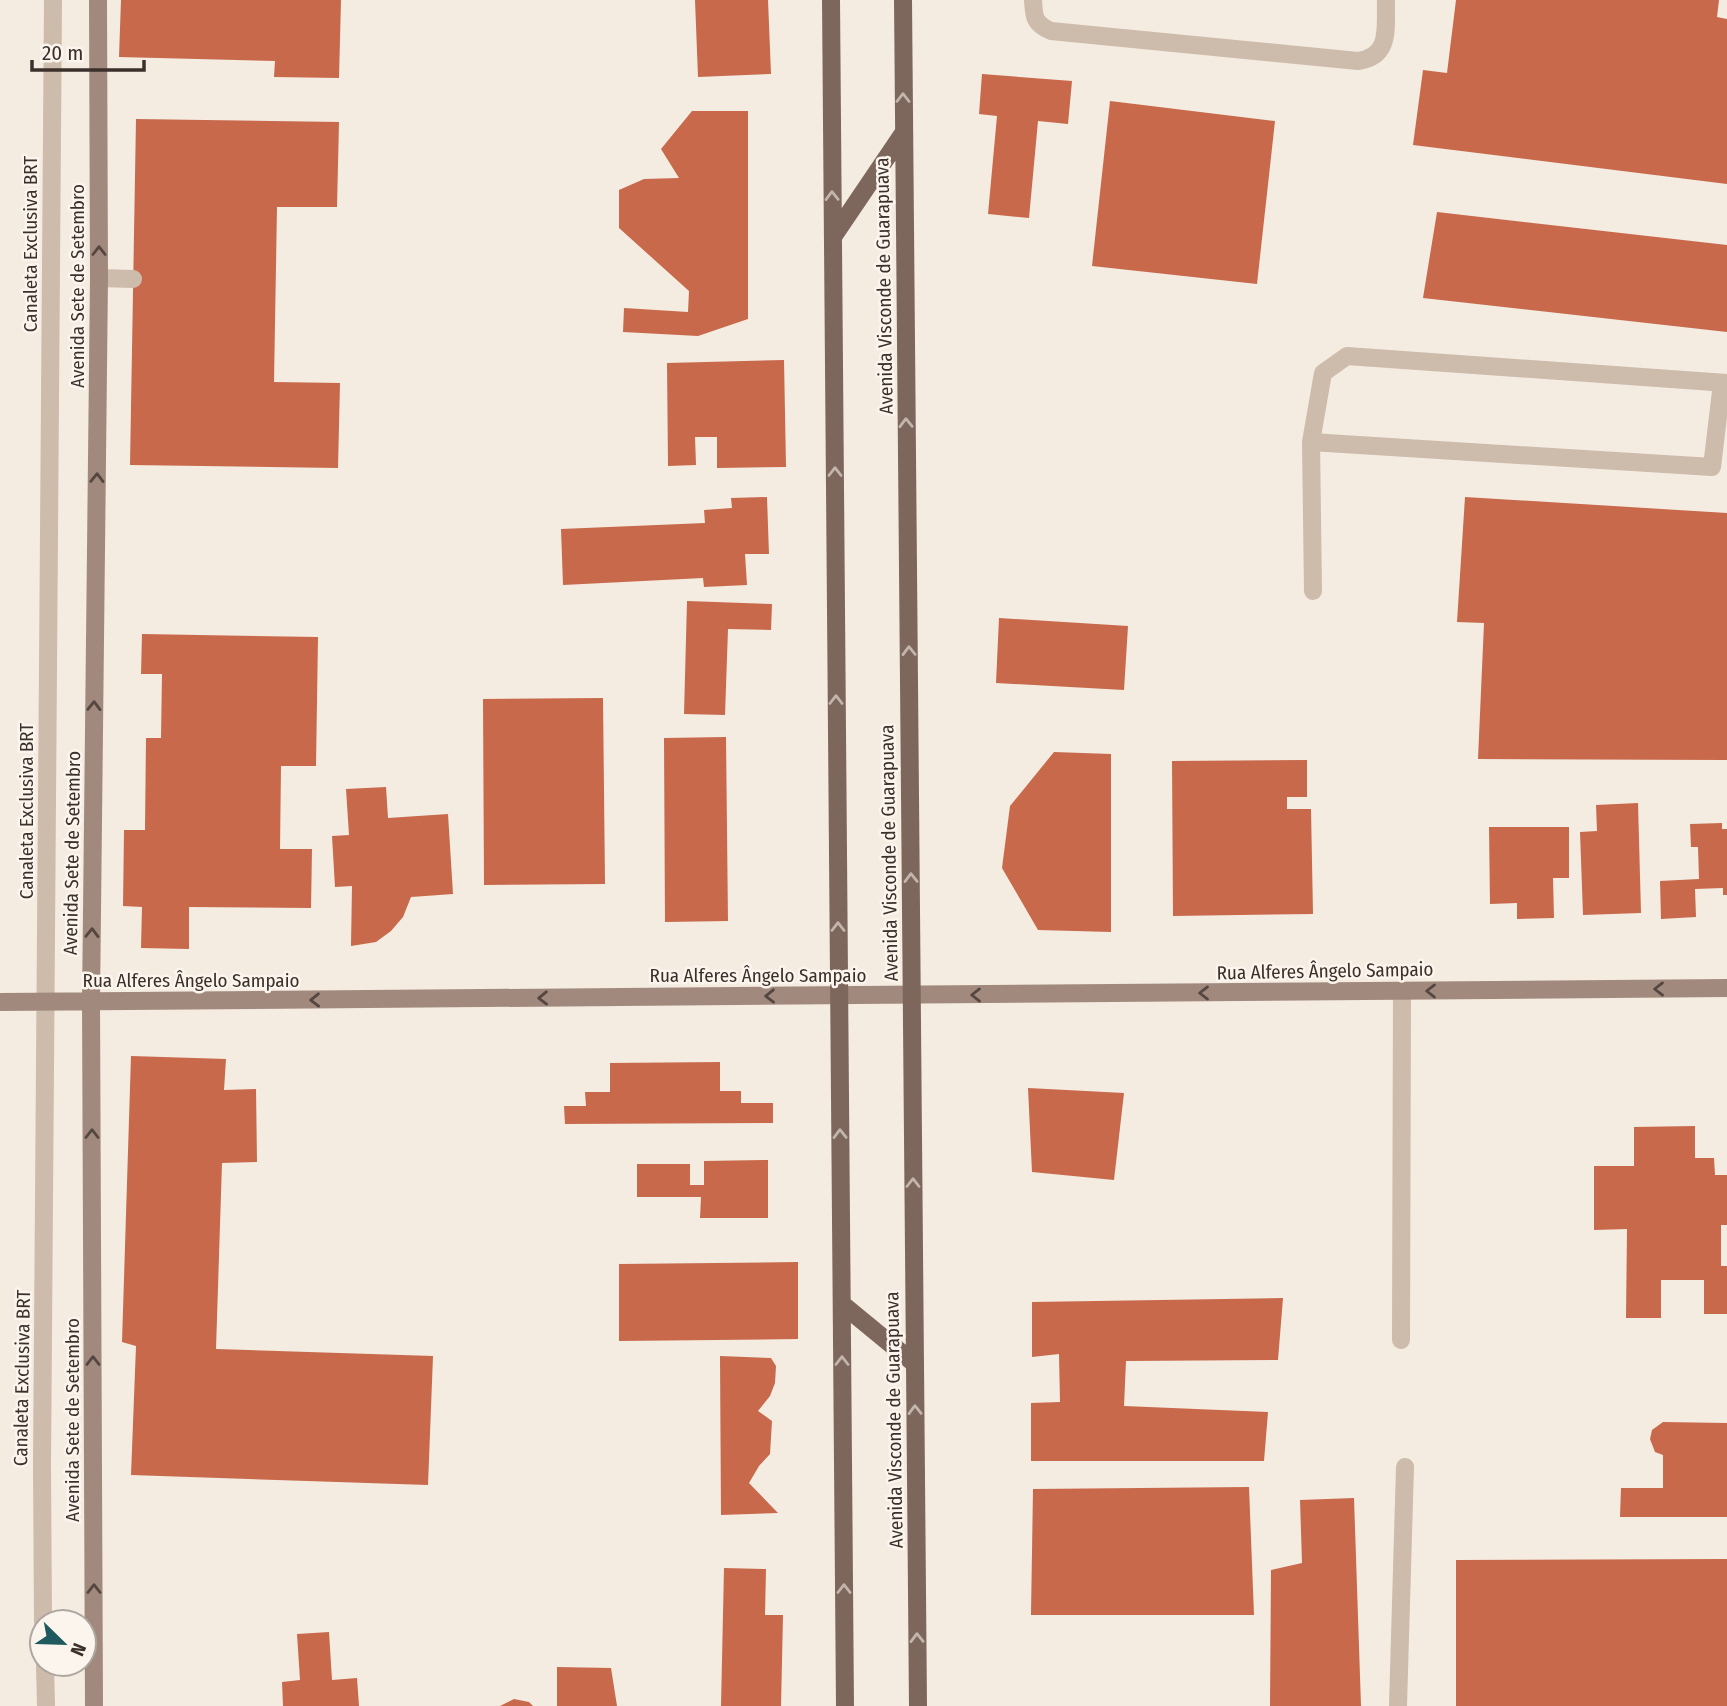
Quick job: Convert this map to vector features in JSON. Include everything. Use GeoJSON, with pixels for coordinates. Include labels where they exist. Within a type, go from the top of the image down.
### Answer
{"type":"FeatureCollection","features":[{"type":"Feature","properties":{"kind":"main road","name":"Avenida Sete de Setembro"},"geometry":{"type":"LineString","coordinates":[[94,1706],[91,1002],[99,278],[98,0]]}},
{"type":"Feature","properties":{"kind":"main road"},"geometry":{"type":"LineString","coordinates":[[831,0],[845,1706]]}},
{"type":"Feature","properties":{"kind":"main road","name":"Avenida Visconde de Guarapuava"},"geometry":{"type":"LineString","coordinates":[[903,0],[918,1706]]}},
{"type":"Feature","properties":{"kind":"main road"},"geometry":{"type":"LineString","coordinates":[[833,237],[904,132]]}},
{"type":"Feature","properties":{"kind":"main road","name":"Rua Alferes Ângelo Sampaio"},"geometry":{"type":"LineString","coordinates":[[0,1002],[1727,988]]}},
{"type":"Feature","properties":{"kind":"main road"},"geometry":{"type":"LineString","coordinates":[[842,1304],[915,1364]]}},
{"type":"Feature","properties":{"kind":"lane","name":"Canaleta Exclusiva BRT"},"geometry":{"type":"LineString","coordinates":[[43,1608],[53,0]]}},
{"type":"Feature","properties":{"kind":"lane"},"geometry":{"type":"LineString","coordinates":[[1032,0],[1034,20],[1040,27],[1051,31],[1358,61],[1372,59],[1380,51],[1384,42],[1386,0]]}},
{"type":"Feature","properties":{"kind":"lane"},"geometry":{"type":"LineString","coordinates":[[99,278],[133,279]]}},
{"type":"Feature","properties":{"kind":"lane"},"geometry":{"type":"LineString","coordinates":[[1311,442],[1720,467],[1725,383],[1347,356],[1323,373],[1311,442],[1313,591]]}},
{"type":"Feature","properties":{"kind":"lane"},"geometry":{"type":"LineString","coordinates":[[1401,1340],[1402,991]]}},
{"type":"Feature","properties":{"kind":"lane"},"geometry":{"type":"LineString","coordinates":[[1398,1706],[1405,1467]]}},
{"type":"Feature","properties":{"kind":"lane"},"geometry":{"type":"LineString","coordinates":[[45,1678],[46,1706]]}},
{"type":"Feature","properties":{"kind":"building"},"geometry":{"type":"Polygon","coordinates":[[[121,0],[341,0],[339,78],[274,77],[275,61],[119,57],[121,0]]]}},
{"type":"Feature","properties":{"kind":"building"},"geometry":{"type":"Polygon","coordinates":[[[695,0],[768,0],[771,74],[698,77],[695,0]]]}},
{"type":"Feature","properties":{"kind":"building"},"geometry":{"type":"Polygon","coordinates":[[[1456,0],[1719,0],[1717,17],[1727,19],[1727,184],[1413,145],[1423,70],[1447,73],[1456,0]]]}},
{"type":"Feature","properties":{"kind":"building"},"geometry":{"type":"Polygon","coordinates":[[[982,74],[1072,81],[1068,124],[1038,121],[1029,218],[988,214],[997,116],[979,114],[982,74]]]}},
{"type":"Feature","properties":{"kind":"building"},"geometry":{"type":"Polygon","coordinates":[[[1110,101],[1275,121],[1257,284],[1092,266],[1110,101]]]}},
{"type":"Feature","properties":{"kind":"building"},"geometry":{"type":"Polygon","coordinates":[[[692,111],[748,111],[748,319],[698,336],[623,332],[624,308],[688,312],[689,291],[619,228],[619,190],[644,179],[679,178],[661,149],[692,111]]]}},
{"type":"Feature","properties":{"kind":"building"},"geometry":{"type":"Polygon","coordinates":[[[136,119],[339,122],[337,207],[277,207],[274,382],[340,383],[338,468],[130,465],[136,119]]]}},
{"type":"Feature","properties":{"kind":"building"},"geometry":{"type":"Polygon","coordinates":[[[1437,212],[1727,245],[1727,332],[1423,298],[1437,212]]]}},
{"type":"Feature","properties":{"kind":"building"},"geometry":{"type":"Polygon","coordinates":[[[784,360],[786,467],[717,468],[717,437],[695,437],[696,465],[668,466],[667,363],[784,360]]]}},
{"type":"Feature","properties":{"kind":"building"},"geometry":{"type":"Polygon","coordinates":[[[767,497],[769,554],[745,554],[747,585],[704,587],[703,578],[563,585],[561,529],[705,523],[704,510],[732,508],[731,498],[767,497]]]}},
{"type":"Feature","properties":{"kind":"building"},"geometry":{"type":"Polygon","coordinates":[[[1465,497],[1727,513],[1727,760],[1478,759],[1484,623],[1457,622],[1465,497]]]}},
{"type":"Feature","properties":{"kind":"building"},"geometry":{"type":"Polygon","coordinates":[[[687,601],[772,604],[771,630],[728,629],[725,715],[684,714],[687,601]]]}},
{"type":"Feature","properties":{"kind":"building"},"geometry":{"type":"Polygon","coordinates":[[[999,618],[1128,626],[1124,690],[996,683],[999,618]]]}},
{"type":"Feature","properties":{"kind":"building"},"geometry":{"type":"Polygon","coordinates":[[[142,634],[318,637],[316,766],[281,766],[280,849],[312,849],[311,908],[189,907],[189,949],[141,948],[142,907],[123,906],[124,830],[145,830],[146,738],[161,738],[162,674],[141,674],[142,634]]]}},
{"type":"Feature","properties":{"kind":"building"},"geometry":{"type":"Polygon","coordinates":[[[603,698],[605,884],[484,885],[483,699],[603,698]]]}},
{"type":"Feature","properties":{"kind":"building"},"geometry":{"type":"Polygon","coordinates":[[[726,737],[728,921],[665,922],[664,738],[726,737]]]}},
{"type":"Feature","properties":{"kind":"building"},"geometry":{"type":"Polygon","coordinates":[[[1054,752],[1111,754],[1111,932],[1038,930],[1002,868],[1010,806],[1054,752]]]}},
{"type":"Feature","properties":{"kind":"building"},"geometry":{"type":"Polygon","coordinates":[[[1307,760],[1307,797],[1287,797],[1287,809],[1311,809],[1313,914],[1173,916],[1172,761],[1307,760]]]}},
{"type":"Feature","properties":{"kind":"building"},"geometry":{"type":"Polygon","coordinates":[[[386,787],[388,818],[448,814],[453,894],[411,897],[403,917],[391,931],[376,942],[351,946],[352,886],[335,887],[332,836],[349,835],[346,789],[386,787]]]}},
{"type":"Feature","properties":{"kind":"building"},"geometry":{"type":"Polygon","coordinates":[[[1638,803],[1641,913],[1583,915],[1580,832],[1597,831],[1596,805],[1638,803]]]}},
{"type":"Feature","properties":{"kind":"building"},"geometry":{"type":"Polygon","coordinates":[[[1722,823],[1722,829],[1727,829],[1727,895],[1723,895],[1723,888],[1695,889],[1696,917],[1661,919],[1660,881],[1699,879],[1698,847],[1691,847],[1690,824],[1722,823]]]}},
{"type":"Feature","properties":{"kind":"building"},"geometry":{"type":"Polygon","coordinates":[[[1489,827],[1569,827],[1569,878],[1553,878],[1554,918],[1517,919],[1517,903],[1490,904],[1489,827]]]}},
{"type":"Feature","properties":{"kind":"building"},"geometry":{"type":"Polygon","coordinates":[[[131,1056],[226,1059],[224,1090],[256,1089],[257,1162],[222,1163],[216,1349],[433,1356],[428,1485],[131,1475],[136,1346],[122,1342],[131,1056]]]}},
{"type":"Feature","properties":{"kind":"building"},"geometry":{"type":"Polygon","coordinates":[[[720,1062],[720,1091],[741,1091],[741,1103],[773,1103],[773,1123],[565,1124],[564,1106],[586,1106],[585,1092],[610,1092],[610,1063],[720,1062]]]}},
{"type":"Feature","properties":{"kind":"building"},"geometry":{"type":"Polygon","coordinates":[[[1028,1088],[1124,1093],[1114,1180],[1032,1172],[1028,1088]]]}},
{"type":"Feature","properties":{"kind":"building"},"geometry":{"type":"Polygon","coordinates":[[[1695,1126],[1695,1158],[1714,1158],[1715,1175],[1727,1175],[1727,1225],[1721,1225],[1721,1266],[1727,1266],[1727,1314],[1704,1314],[1704,1280],[1661,1280],[1661,1318],[1626,1318],[1627,1229],[1594,1230],[1594,1166],[1634,1166],[1634,1127],[1695,1126]]]}},
{"type":"Feature","properties":{"kind":"building"},"geometry":{"type":"Polygon","coordinates":[[[768,1160],[768,1218],[700,1218],[701,1197],[637,1197],[637,1164],[690,1164],[690,1185],[704,1185],[704,1161],[768,1160]]]}},
{"type":"Feature","properties":{"kind":"building"},"geometry":{"type":"Polygon","coordinates":[[[798,1262],[798,1339],[619,1341],[619,1264],[798,1262]]]}},
{"type":"Feature","properties":{"kind":"building"},"geometry":{"type":"Polygon","coordinates":[[[1283,1298],[1278,1360],[1126,1361],[1124,1406],[1268,1412],[1264,1461],[1031,1461],[1031,1403],[1060,1402],[1059,1354],[1032,1357],[1032,1302],[1283,1298]]]}},
{"type":"Feature","properties":{"kind":"building"},"geometry":{"type":"Polygon","coordinates":[[[720,1356],[771,1358],[776,1366],[775,1383],[770,1396],[758,1411],[772,1421],[770,1454],[749,1483],[778,1513],[721,1515],[720,1356]]]}},
{"type":"Feature","properties":{"kind":"building"},"geometry":{"type":"Polygon","coordinates":[[[1663,1422],[1727,1423],[1727,1517],[1620,1517],[1621,1488],[1663,1488],[1663,1455],[1655,1452],[1650,1439],[1652,1430],[1663,1422]]]}},
{"type":"Feature","properties":{"kind":"building"},"geometry":{"type":"Polygon","coordinates":[[[1249,1487],[1254,1615],[1031,1615],[1033,1489],[1249,1487]]]}},
{"type":"Feature","properties":{"kind":"building"},"geometry":{"type":"Polygon","coordinates":[[[1354,1498],[1361,1706],[1270,1706],[1271,1570],[1302,1563],[1300,1500],[1354,1498]]]}},
{"type":"Feature","properties":{"kind":"building"},"geometry":{"type":"Polygon","coordinates":[[[1727,1559],[1727,1706],[1456,1706],[1456,1560],[1727,1559]]]}},
{"type":"Feature","properties":{"kind":"building"},"geometry":{"type":"Polygon","coordinates":[[[724,1568],[766,1569],[765,1615],[783,1615],[781,1706],[721,1706],[724,1568]]]}},
{"type":"Feature","properties":{"kind":"building"},"geometry":{"type":"Polygon","coordinates":[[[329,1632],[332,1680],[357,1678],[359,1706],[283,1706],[282,1682],[300,1680],[297,1634],[329,1632]]]}},
{"type":"Feature","properties":{"kind":"building"},"geometry":{"type":"Polygon","coordinates":[[[557,1667],[611,1668],[617,1706],[557,1706],[557,1667]]]}},
{"type":"Feature","properties":{"kind":"building"},"geometry":{"type":"Polygon","coordinates":[[[514,1699],[529,1702],[533,1706],[500,1706],[514,1699]]]}}]}
